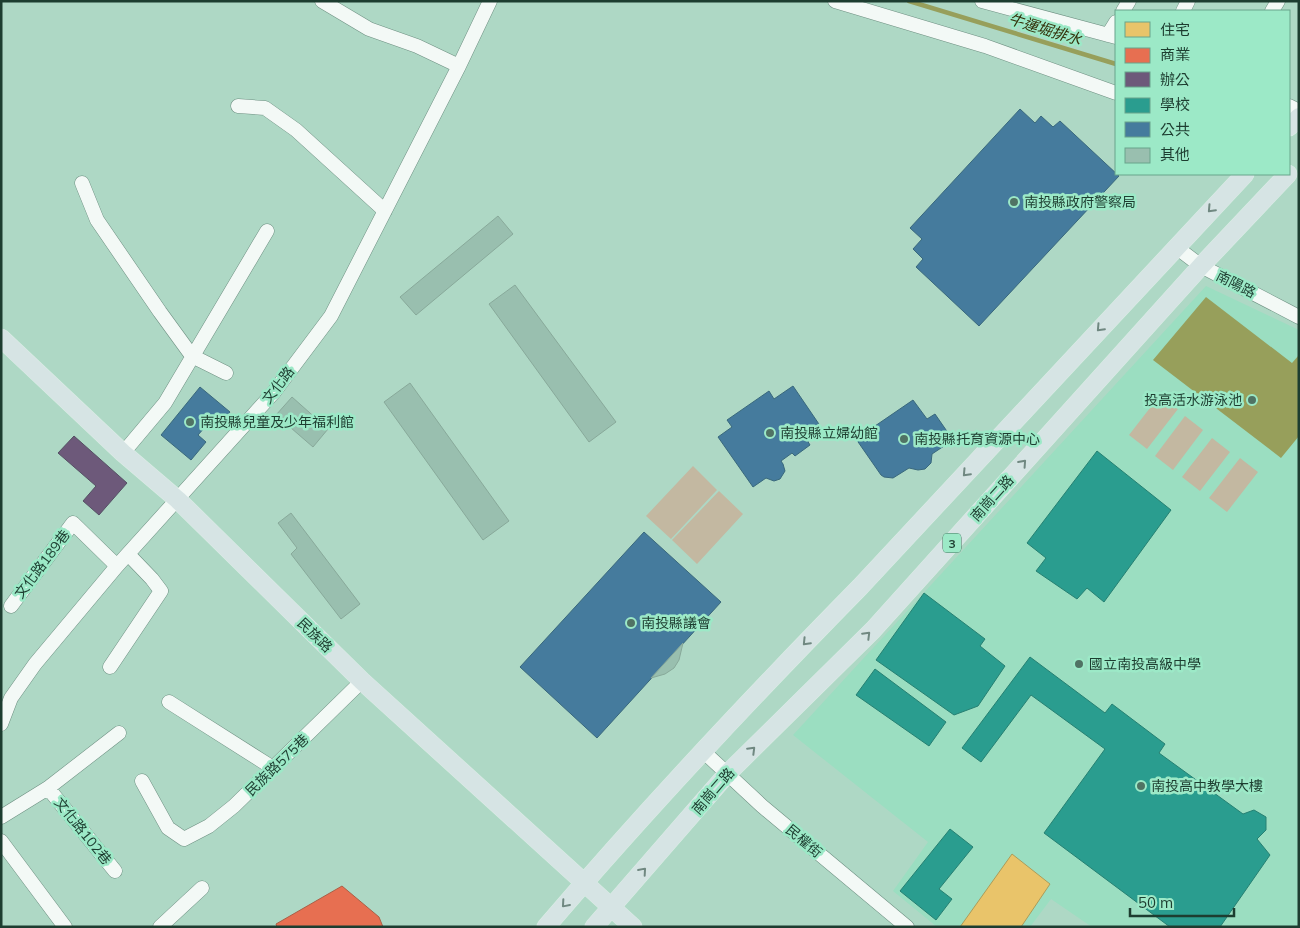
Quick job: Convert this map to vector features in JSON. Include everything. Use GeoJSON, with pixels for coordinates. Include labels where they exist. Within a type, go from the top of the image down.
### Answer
{"type":"FeatureCollection","features":[{"type":"Feature","properties":{"kind":"main road"},"geometry":{"type":"LineString","coordinates":[[1290,126],[1299,117]]}},
{"type":"Feature","properties":{"kind":"main road","name":"南崗二路"},"geometry":{"type":"LineString","coordinates":[[1290,173],[1299,162]]}},
{"type":"Feature","properties":{"kind":"main road"},"geometry":{"type":"LineString","coordinates":[[546,927],[584,882],[797,651],[860,587],[1244,175]]}},
{"type":"Feature","properties":{"kind":"main road","name":"南崗二路"},"geometry":{"type":"LineString","coordinates":[[611,907],[728,774],[873,630],[1201,266],[1288,175]]}},
{"type":"Feature","properties":{"kind":"main road","name":"民族路"},"geometry":{"type":"LineString","coordinates":[[1,338],[123,453],[178,500],[362,681],[633,927]]}},
{"type":"Feature","properties":{"kind":"main road","name":"3"},"geometry":{"type":"LineString","coordinates":[[594,927],[611,907]]}},
{"type":"Feature","properties":{"kind":"street"},"geometry":{"type":"LineString","coordinates":[[322,1],[370,29],[417,46],[459,66]]}},
{"type":"Feature","properties":{"kind":"street","name":"文化路"},"geometry":{"type":"LineString","coordinates":[[1,724],[6,698],[117,566],[274,392],[331,316],[459,66],[490,1]]}},
{"type":"Feature","properties":{"kind":"street"},"geometry":{"type":"LineString","coordinates":[[834,1],[985,46],[1115,93]]}},
{"type":"Feature","properties":{"kind":"street"},"geometry":{"type":"LineString","coordinates":[[982,1],[1112,36]]}},
{"type":"Feature","properties":{"kind":"street"},"geometry":{"type":"LineString","coordinates":[[238,106],[265,108],[296,130],[385,211]]}},
{"type":"Feature","properties":{"kind":"street"},"geometry":{"type":"LineString","coordinates":[[82,183],[97,220],[192,356],[226,373]]}},
{"type":"Feature","properties":{"kind":"street"},"geometry":{"type":"LineString","coordinates":[[123,453],[165,402],[267,231]]}},
{"type":"Feature","properties":{"kind":"street","name":"南陽路"},"geometry":{"type":"LineString","coordinates":[[1176,247],[1201,266],[1299,317]]}},
{"type":"Feature","properties":{"kind":"street","name":"文化路189巷"},"geometry":{"type":"LineString","coordinates":[[11,606],[74,523],[117,566]]}},
{"type":"Feature","properties":{"kind":"street"},"geometry":{"type":"LineString","coordinates":[[110,667],[161,591],[128,554]]}},
{"type":"Feature","properties":{"kind":"street","name":"民族路575巷"},"geometry":{"type":"LineString","coordinates":[[142,781],[168,828],[184,839],[209,826],[234,806],[362,681]]}},
{"type":"Feature","properties":{"kind":"street"},"geometry":{"type":"LineString","coordinates":[[169,702],[273,768]]}},
{"type":"Feature","properties":{"kind":"street"},"geometry":{"type":"LineString","coordinates":[[48,788],[120,733]]}},
{"type":"Feature","properties":{"kind":"street","name":"民權街"},"geometry":{"type":"LineString","coordinates":[[704,752],[762,806],[907,927]]}},
{"type":"Feature","properties":{"kind":"street","name":"文化路102巷"},"geometry":{"type":"LineString","coordinates":[[1,817],[48,788],[115,871]]}},
{"type":"Feature","properties":{"kind":"street"},"geometry":{"type":"LineString","coordinates":[[1,841],[65,927]]}},
{"type":"Feature","properties":{"kind":"street"},"geometry":{"type":"LineString","coordinates":[[160,927],[202,888]]}},
{"type":"Feature","properties":{"kind":"shaded area","name":"國立南投高級中學"},"geometry":{"type":"Polygon","coordinates":[[[1206,286],[1299,330],[1299,927],[1092,927],[1051,899],[1030,927],[937,927],[893,891],[928,842],[793,735],[1206,286]]]}},
{"type":"Feature","properties":{"kind":"shaded area","name":"投高活水游泳池"},"geometry":{"type":"Polygon","coordinates":[[[1206,297],[1292,363],[1299,355],[1299,436],[1281,458],[1153,360],[1206,297]]]}},
{"type":"Feature","properties":{"kind":"shaded area"},"geometry":{"type":"Polygon","coordinates":[[[1160,395],[1178,409],[1147,449],[1129,435],[1160,395]]]}},
{"type":"Feature","properties":{"kind":"shaded area"},"geometry":{"type":"Polygon","coordinates":[[[1185,416],[1203,430],[1173,470],[1155,456],[1185,416]]]}},
{"type":"Feature","properties":{"kind":"shaded area"},"geometry":{"type":"Polygon","coordinates":[[[1212,438],[1230,452],[1200,491],[1182,477],[1212,438]]]}},
{"type":"Feature","properties":{"kind":"shaded area"},"geometry":{"type":"Polygon","coordinates":[[[1240,458],[1258,472],[1227,512],[1209,498],[1240,458]]]}},
{"type":"Feature","properties":{"kind":"shaded area"},"geometry":{"type":"Polygon","coordinates":[[[693,466],[717,490],[671,539],[646,516],[693,466]]]}},
{"type":"Feature","properties":{"kind":"shaded area"},"geometry":{"type":"Polygon","coordinates":[[[719,491],[743,514],[697,564],[672,540],[719,491]]]}},
{"type":"Feature","properties":{"kind":"building: 住宅"},"geometry":{"type":"Polygon","coordinates":[[[1012,854],[1050,884],[1021,927],[960,927],[1012,854]]]}},
{"type":"Feature","properties":{"kind":"building: 商業"},"geometry":{"type":"Polygon","coordinates":[[[342,886],[379,917],[383,927],[277,927],[276,924],[342,886]]]}},
{"type":"Feature","properties":{"kind":"building: 辦公"},"geometry":{"type":"Polygon","coordinates":[[[74,436],[127,483],[99,515],[83,501],[96,486],[58,453],[74,436]]]}},
{"type":"Feature","properties":{"kind":"building: 學校"},"geometry":{"type":"Polygon","coordinates":[[[1097,451],[1171,510],[1104,602],[1087,588],[1077,599],[1036,571],[1046,558],[1027,543],[1097,451]]]}},
{"type":"Feature","properties":{"kind":"building: 學校"},"geometry":{"type":"Polygon","coordinates":[[[924,593],[985,639],[980,646],[1005,666],[978,706],[954,715],[876,660],[924,593]]]}},
{"type":"Feature","properties":{"kind":"building: 學校","name":"南投高中教學大樓"},"geometry":{"type":"Polygon","coordinates":[[[1030,657],[1105,713],[1112,704],[1165,744],[1159,753],[1243,814],[1254,810],[1266,817],[1266,830],[1257,839],[1270,855],[1220,927],[1170,927],[1044,833],[1105,749],[1031,695],[981,762],[962,748],[1030,657]]]}},
{"type":"Feature","properties":{"kind":"building: 學校"},"geometry":{"type":"Polygon","coordinates":[[[875,669],[946,722],[929,746],[856,695],[875,669]]]}},
{"type":"Feature","properties":{"kind":"building: 學校"},"geometry":{"type":"Polygon","coordinates":[[[950,829],[973,847],[939,889],[952,899],[936,920],[900,891],[950,829]]]}},
{"type":"Feature","properties":{"kind":"building: 公共","name":"南投縣政府警察局"},"geometry":{"type":"Polygon","coordinates":[[[1020,109],[1035,123],[1041,116],[1053,127],[1060,121],[1115,172],[1115,175],[1119,176],[979,326],[916,267],[923,259],[913,249],[922,239],[910,228],[1020,109]]]}},
{"type":"Feature","properties":{"kind":"building: 公共","name":"南投縣立婦幼館"},"geometry":{"type":"Polygon","coordinates":[[[793,386],[823,430],[807,440],[810,445],[795,456],[792,453],[781,461],[785,471],[780,479],[774,481],[766,478],[753,487],[718,437],[732,427],[727,420],[769,391],[774,399],[793,386]]]}},
{"type":"Feature","properties":{"kind":"building: 公共","name":"南投縣兒童及少年福利館"},"geometry":{"type":"Polygon","coordinates":[[[200,387],[230,412],[219,425],[212,419],[198,435],[206,442],[191,460],[161,435],[200,387]]]}},
{"type":"Feature","properties":{"kind":"building: 公共","name":"南投縣托育資源中心"},"geometry":{"type":"Polygon","coordinates":[[[913,400],[927,419],[935,414],[953,440],[932,454],[931,463],[925,469],[909,468],[893,478],[884,477],[856,439],[913,400]]]}},
{"type":"Feature","properties":{"kind":"building: 公共","name":"南投縣議會"},"geometry":{"type":"Polygon","coordinates":[[[644,532],[721,602],[597,738],[520,667],[644,532]]]}},
{"type":"Feature","properties":{"kind":"building: 其他"},"geometry":{"type":"Polygon","coordinates":[[[498,216],[513,234],[416,315],[400,297],[498,216]]]}},
{"type":"Feature","properties":{"kind":"building: 其他"},"geometry":{"type":"Polygon","coordinates":[[[515,285],[616,422],[589,442],[489,304],[515,285]]]}},
{"type":"Feature","properties":{"kind":"building: 其他"},"geometry":{"type":"Polygon","coordinates":[[[410,383],[509,521],[483,540],[384,402],[410,383]]]}},
{"type":"Feature","properties":{"kind":"building: 其他"},"geometry":{"type":"Polygon","coordinates":[[[292,397],[328,429],[313,447],[276,415],[292,397]]]}},
{"type":"Feature","properties":{"kind":"building: 其他"},"geometry":{"type":"Polygon","coordinates":[[[291,513],[360,604],[341,619],[291,554],[297,548],[278,523],[291,513]]]}},
{"type":"Feature","properties":{"kind":"building: 其他"},"geometry":{"type":"Polygon","coordinates":[[[683,643],[679,660],[674,668],[665,674],[651,678],[683,643]]]}},
{"type":"Feature","properties":{"kind":"waterway","name":"牛運堀排水"},"geometry":{"type":"LineString","coordinates":[[909,1],[1115,64]]}},
{"type":"Feature","properties":{"kind":"place","name":"南投縣政府警察局"},"geometry":{"type":"Point","coordinates":[1014,202]}},
{"type":"Feature","properties":{"kind":"place","name":"投高活水游泳池"},"geometry":{"type":"Point","coordinates":[1252,400]}},
{"type":"Feature","properties":{"kind":"place","name":"南投縣兒童及少年福利館"},"geometry":{"type":"Point","coordinates":[190,422]}},
{"type":"Feature","properties":{"kind":"place","name":"南投縣立婦幼館"},"geometry":{"type":"Point","coordinates":[770,433]}},
{"type":"Feature","properties":{"kind":"place","name":"南投縣托育資源中心"},"geometry":{"type":"Point","coordinates":[904,439]}},
{"type":"Feature","properties":{"kind":"place","name":"南投縣議會"},"geometry":{"type":"Point","coordinates":[631,623]}},
{"type":"Feature","properties":{"kind":"place","name":"國立南投高級中學"},"geometry":{"type":"Point","coordinates":[1079,664]}},
{"type":"Feature","properties":{"kind":"place","name":"南投高中教學大樓"},"geometry":{"type":"Point","coordinates":[1141,786]}}]}
